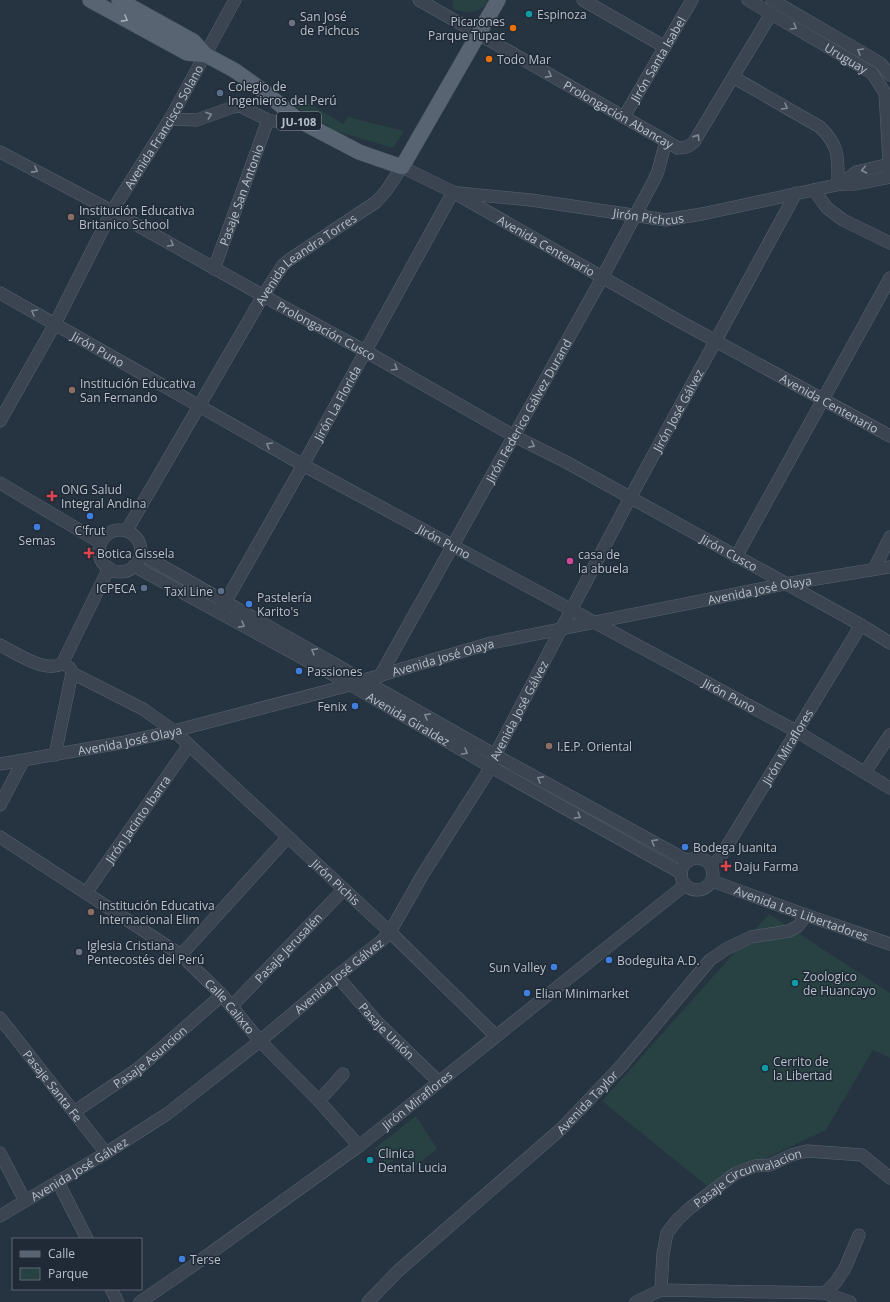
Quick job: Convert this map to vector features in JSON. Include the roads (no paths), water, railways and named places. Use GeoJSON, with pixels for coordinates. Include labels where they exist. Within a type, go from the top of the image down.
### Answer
{"type":"FeatureCollection","features":[{"type":"Feature","properties":{"kind":"main road","name":"Avenida Centenario"},"geometry":{"type":"LineString","coordinates":[[90,0],[187,53],[206,55]]}},
{"type":"Feature","properties":{"kind":"main road","name":"Avenida Centenario"},"geometry":{"type":"LineString","coordinates":[[119,0],[194,41],[206,55],[234,70],[265,92],[298,120],[359,152],[402,167]]}},
{"type":"Feature","properties":{"kind":"main road","name":"Avenida Leandra Torres"},"geometry":{"type":"LineString","coordinates":[[402,167],[498,0]]}},
{"type":"Feature","properties":{"kind":"street","name":"Avenida Francisco Solano"},"geometry":{"type":"LineString","coordinates":[[0,421],[55,324],[112,211],[170,119],[235,0]]}},
{"type":"Feature","properties":{"kind":"street","name":"Prolongación Abancay"},"geometry":{"type":"LineString","coordinates":[[418,0],[678,148],[685,148],[694,142],[771,14]]}},
{"type":"Feature","properties":{"kind":"street"},"geometry":{"type":"LineString","coordinates":[[583,0],[665,47]]}},
{"type":"Feature","properties":{"kind":"street","name":"Jirón Santa Isabel"},"geometry":{"type":"LineString","coordinates":[[624,117],[692,0]]}},
{"type":"Feature","properties":{"kind":"street","name":"Uruguay"},"geometry":{"type":"LineString","coordinates":[[748,0],[872,73],[885,93],[890,171]]}},
{"type":"Feature","properties":{"kind":"street","name":"Uruguay"},"geometry":{"type":"LineString","coordinates":[[772,0],[880,63],[890,75]]}},
{"type":"Feature","properties":{"kind":"street"},"geometry":{"type":"LineString","coordinates":[[733,77],[820,127],[829,135],[838,156],[840,184]]}},
{"type":"Feature","properties":{"kind":"street"},"geometry":{"type":"LineString","coordinates":[[170,119],[196,120],[240,106],[268,120],[283,123],[298,120]]}},
{"type":"Feature","properties":{"kind":"street","name":"Pasaje San Antonio"},"geometry":{"type":"LineString","coordinates":[[214,269],[268,120]]}},
{"type":"Feature","properties":{"kind":"street","name":"Jirón Federico Gálvez Durand"},"geometry":{"type":"LineString","coordinates":[[380,676],[602,278],[634,214],[650,188],[658,171],[666,141]]}},
{"type":"Feature","properties":{"kind":"street","name":"Prolongación Cusco"},"geometry":{"type":"LineString","coordinates":[[0,152],[112,211],[214,269],[365,351],[514,436],[566,462],[630,498]]}},
{"type":"Feature","properties":{"kind":"street","name":"Avenida Centenario"},"geometry":{"type":"LineString","coordinates":[[402,167],[452,192],[602,278],[890,436]]}},
{"type":"Feature","properties":{"kind":"street","name":"Avenida Leandra Torres"},"geometry":{"type":"LineString","coordinates":[[127,530],[263,296],[283,265],[376,202],[386,191],[402,167]]}},
{"type":"Feature","properties":{"kind":"street","name":"Jirón Pichcus"},"geometry":{"type":"LineString","coordinates":[[452,192],[531,200],[634,214],[666,220],[702,214],[840,184],[856,184],[890,171]]}},
{"type":"Feature","properties":{"kind":"street"},"geometry":{"type":"LineString","coordinates":[[814,190],[827,208],[843,220],[890,243]]}},
{"type":"Feature","properties":{"kind":"street","name":"Jirón La Florida"},"geometry":{"type":"LineString","coordinates":[[220,613],[303,465],[452,192]]}},
{"type":"Feature","properties":{"kind":"street","name":"Jirón José Gálvez"},"geometry":{"type":"LineString","coordinates":[[562,629],[630,498],[796,194]]}},
{"type":"Feature","properties":{"kind":"street"},"geometry":{"type":"LineString","coordinates":[[736,556],[890,278]]}},
{"type":"Feature","properties":{"kind":"street","name":"Jirón Puno"},"geometry":{"type":"LineString","coordinates":[[0,292],[303,465],[796,731],[866,772],[890,788]]}},
{"type":"Feature","properties":{"kind":"street"},"geometry":{"type":"LineString","coordinates":[[0,483],[97,540],[101,558],[109,568],[122,572],[129,570],[139,561],[141,548],[139,541],[135,535],[127,530],[117,530],[97,540]]}},
{"type":"Feature","properties":{"kind":"street","name":"Jirón Cusco"},"geometry":{"type":"LineString","coordinates":[[630,498],[861,625],[890,643]]}},
{"type":"Feature","properties":{"kind":"street"},"geometry":{"type":"LineString","coordinates":[[874,569],[890,537]]}},
{"type":"Feature","properties":{"kind":"street","name":"Avenida Giraldez"},"geometry":{"type":"LineString","coordinates":[[141,554],[688,861]]}},
{"type":"Feature","properties":{"kind":"street","name":"Avenida Giraldez"},"geometry":{"type":"LineString","coordinates":[[134,566],[350,685],[490,766],[681,873]]}},
{"type":"Feature","properties":{"kind":"street","name":"Avenida José Olaya"},"geometry":{"type":"LineString","coordinates":[[0,764],[120,743],[174,731],[350,685],[491,643],[785,584],[890,567]]}},
{"type":"Feature","properties":{"kind":"street"},"geometry":{"type":"LineString","coordinates":[[2,648],[46,666],[57,666],[62,664],[109,568]]}},
{"type":"Feature","properties":{"kind":"street","name":"Jirón Miraflores"},"geometry":{"type":"LineString","coordinates":[[712,867],[721,856],[861,625]]}},
{"type":"Feature","properties":{"kind":"street","name":"Avenida José Gálvez"},"geometry":{"type":"LineString","coordinates":[[0,1216],[106,1153],[167,1114],[260,1041],[390,932],[423,874],[490,766],[562,629]]}},
{"type":"Feature","properties":{"kind":"street","name":"Jirón Pichis"},"geometry":{"type":"LineString","coordinates":[[62,664],[70,668],[72,673],[143,709],[174,731],[390,932],[496,1036]]}},
{"type":"Feature","properties":{"kind":"street"},"geometry":{"type":"LineString","coordinates":[[55,755],[72,673]]}},
{"type":"Feature","properties":{"kind":"street"},"geometry":{"type":"LineString","coordinates":[[866,772],[890,735]]}},
{"type":"Feature","properties":{"kind":"street","name":"Jirón Jacinto Ibarra"},"geometry":{"type":"LineString","coordinates":[[86,893],[189,745]]}},
{"type":"Feature","properties":{"kind":"street"},"geometry":{"type":"LineString","coordinates":[[0,806],[23,760]]}},
{"type":"Feature","properties":{"kind":"street"},"geometry":{"type":"LineString","coordinates":[[181,955],[288,837]]}},
{"type":"Feature","properties":{"kind":"street","name":"Calle Calixto"},"geometry":{"type":"LineString","coordinates":[[0,838],[181,955],[222,995],[260,1041],[319,1101],[359,1146]]}},
{"type":"Feature","properties":{"kind":"street"},"geometry":{"type":"LineString","coordinates":[[701,858],[712,867],[714,874],[712,881],[708,887],[699,891],[691,889],[685,885],[682,880],[681,873],[684,865],[692,859],[701,858]]}},
{"type":"Feature","properties":{"kind":"street","name":"Avenida Los Libertadores"},"geometry":{"type":"LineString","coordinates":[[712,881],[806,916],[890,944]]}},
{"type":"Feature","properties":{"kind":"street","name":"Jirón Miraflores"},"geometry":{"type":"LineString","coordinates":[[140,1302],[359,1146],[685,885]]}},
{"type":"Feature","properties":{"kind":"street","name":"Pasaje Jerusalén"},"geometry":{"type":"LineString","coordinates":[[232,1006],[344,889]]}},
{"type":"Feature","properties":{"kind":"street","name":"Avenida Taylor"},"geometry":{"type":"LineString","coordinates":[[368,1302],[398,1271],[561,1129],[622,1065],[710,960],[726,949],[751,937],[789,931],[798,926],[806,916]]}},
{"type":"Feature","properties":{"kind":"street","name":"Pasaje Unión"},"geometry":{"type":"LineString","coordinates":[[337,976],[379,1024],[439,1082]]}},
{"type":"Feature","properties":{"kind":"street","name":"Pasaje Asuncion"},"geometry":{"type":"LineString","coordinates":[[74,1112],[139,1068],[222,995]]}},
{"type":"Feature","properties":{"kind":"street","name":"Pasaje Santa Fe"},"geometry":{"type":"LineString","coordinates":[[0,1018],[106,1153]]}},
{"type":"Feature","properties":{"kind":"street"},"geometry":{"type":"LineString","coordinates":[[319,1101],[343,1074]]}},
{"type":"Feature","properties":{"kind":"street","name":"Pasaje Circunvalacion"},"geometry":{"type":"LineString","coordinates":[[661,1290],[663,1254],[667,1234],[678,1219],[690,1208],[736,1173],[755,1166],[770,1165],[791,1155],[807,1151],[862,1155],[890,1178]]}},
{"type":"Feature","properties":{"kind":"street"},"geometry":{"type":"LineString","coordinates":[[0,1153],[25,1202]]}},
{"type":"Feature","properties":{"kind":"street"},"geometry":{"type":"LineString","coordinates":[[58,1182],[86,1238]]}},
{"type":"Feature","properties":{"kind":"street"},"geometry":{"type":"LineString","coordinates":[[825,1293],[836,1282],[845,1268],[859,1235]]}},
{"type":"Feature","properties":{"kind":"street"},"geometry":{"type":"LineString","coordinates":[[112,1290],[118,1302]]}},
{"type":"Feature","properties":{"kind":"street"},"geometry":{"type":"LineString","coordinates":[[636,1302],[661,1290],[825,1293],[850,1302]]}},
{"type":"Feature","properties":{"kind":"place","name":"Espinoza"},"geometry":{"type":"Point","coordinates":[529,14]}},
{"type":"Feature","properties":{"kind":"place","name":"San José de Pichcus"},"geometry":{"type":"Point","coordinates":[292,23]}},
{"type":"Feature","properties":{"kind":"place","name":"Picarones Parque Tupac"},"geometry":{"type":"Point","coordinates":[513,28]}},
{"type":"Feature","properties":{"kind":"place","name":"Todo Mar"},"geometry":{"type":"Point","coordinates":[489,59]}},
{"type":"Feature","properties":{"kind":"place","name":"Colegio de Ingenieros del Perú"},"geometry":{"type":"Point","coordinates":[220,93]}},
{"type":"Feature","properties":{"kind":"place","name":"Institución Educativa Britanico School"},"geometry":{"type":"Point","coordinates":[71,217]}},
{"type":"Feature","properties":{"kind":"place","name":"Institución Educativa San Fernando"},"geometry":{"type":"Point","coordinates":[72,390]}},
{"type":"Feature","properties":{"kind":"place","name":"ONG Salud Integral Andina"},"geometry":{"type":"Point","coordinates":[52,496]}},
{"type":"Feature","properties":{"kind":"place","name":"C'frut"},"geometry":{"type":"Point","coordinates":[90,516]}},
{"type":"Feature","properties":{"kind":"place","name":"Semas"},"geometry":{"type":"Point","coordinates":[37,527]}},
{"type":"Feature","properties":{"kind":"place","name":"Botica Gissela"},"geometry":{"type":"Point","coordinates":[89,553]}},
{"type":"Feature","properties":{"kind":"place","name":"casa de la abuela"},"geometry":{"type":"Point","coordinates":[570,561]}},
{"type":"Feature","properties":{"kind":"place","name":"ICPECA"},"geometry":{"type":"Point","coordinates":[144,588]}},
{"type":"Feature","properties":{"kind":"place","name":"Taxi Line"},"geometry":{"type":"Point","coordinates":[221,591]}},
{"type":"Feature","properties":{"kind":"place","name":"Pastelería Karito's"},"geometry":{"type":"Point","coordinates":[249,604]}},
{"type":"Feature","properties":{"kind":"place","name":"Passiones"},"geometry":{"type":"Point","coordinates":[299,671]}},
{"type":"Feature","properties":{"kind":"place","name":"Fenix"},"geometry":{"type":"Point","coordinates":[355,706]}},
{"type":"Feature","properties":{"kind":"place","name":"I.E.P. Oriental"},"geometry":{"type":"Point","coordinates":[549,746]}},
{"type":"Feature","properties":{"kind":"place","name":"Bodega Juanita"},"geometry":{"type":"Point","coordinates":[685,847]}},
{"type":"Feature","properties":{"kind":"place","name":"Daju Farma"},"geometry":{"type":"Point","coordinates":[726,866]}},
{"type":"Feature","properties":{"kind":"place","name":"Institución Educativa Internacional Elim"},"geometry":{"type":"Point","coordinates":[91,912]}},
{"type":"Feature","properties":{"kind":"place","name":"Iglesia Cristiana Pentecostés del Perú"},"geometry":{"type":"Point","coordinates":[79,952]}},
{"type":"Feature","properties":{"kind":"place","name":"Bodeguita A.D."},"geometry":{"type":"Point","coordinates":[609,960]}},
{"type":"Feature","properties":{"kind":"place","name":"Sun Valley"},"geometry":{"type":"Point","coordinates":[554,967]}},
{"type":"Feature","properties":{"kind":"place","name":"Zoologico de Huancayo"},"geometry":{"type":"Point","coordinates":[795,983]}},
{"type":"Feature","properties":{"kind":"place","name":"Elian Minimarket"},"geometry":{"type":"Point","coordinates":[527,993]}},
{"type":"Feature","properties":{"kind":"place","name":"Cerrito de la Libertad"},"geometry":{"type":"Point","coordinates":[765,1068]}},
{"type":"Feature","properties":{"kind":"place","name":"Clinica Dental Lucia"},"geometry":{"type":"Point","coordinates":[370,1160]}},
{"type":"Feature","properties":{"kind":"place","name":"Terse"},"geometry":{"type":"Point","coordinates":[182,1259]}}]}
